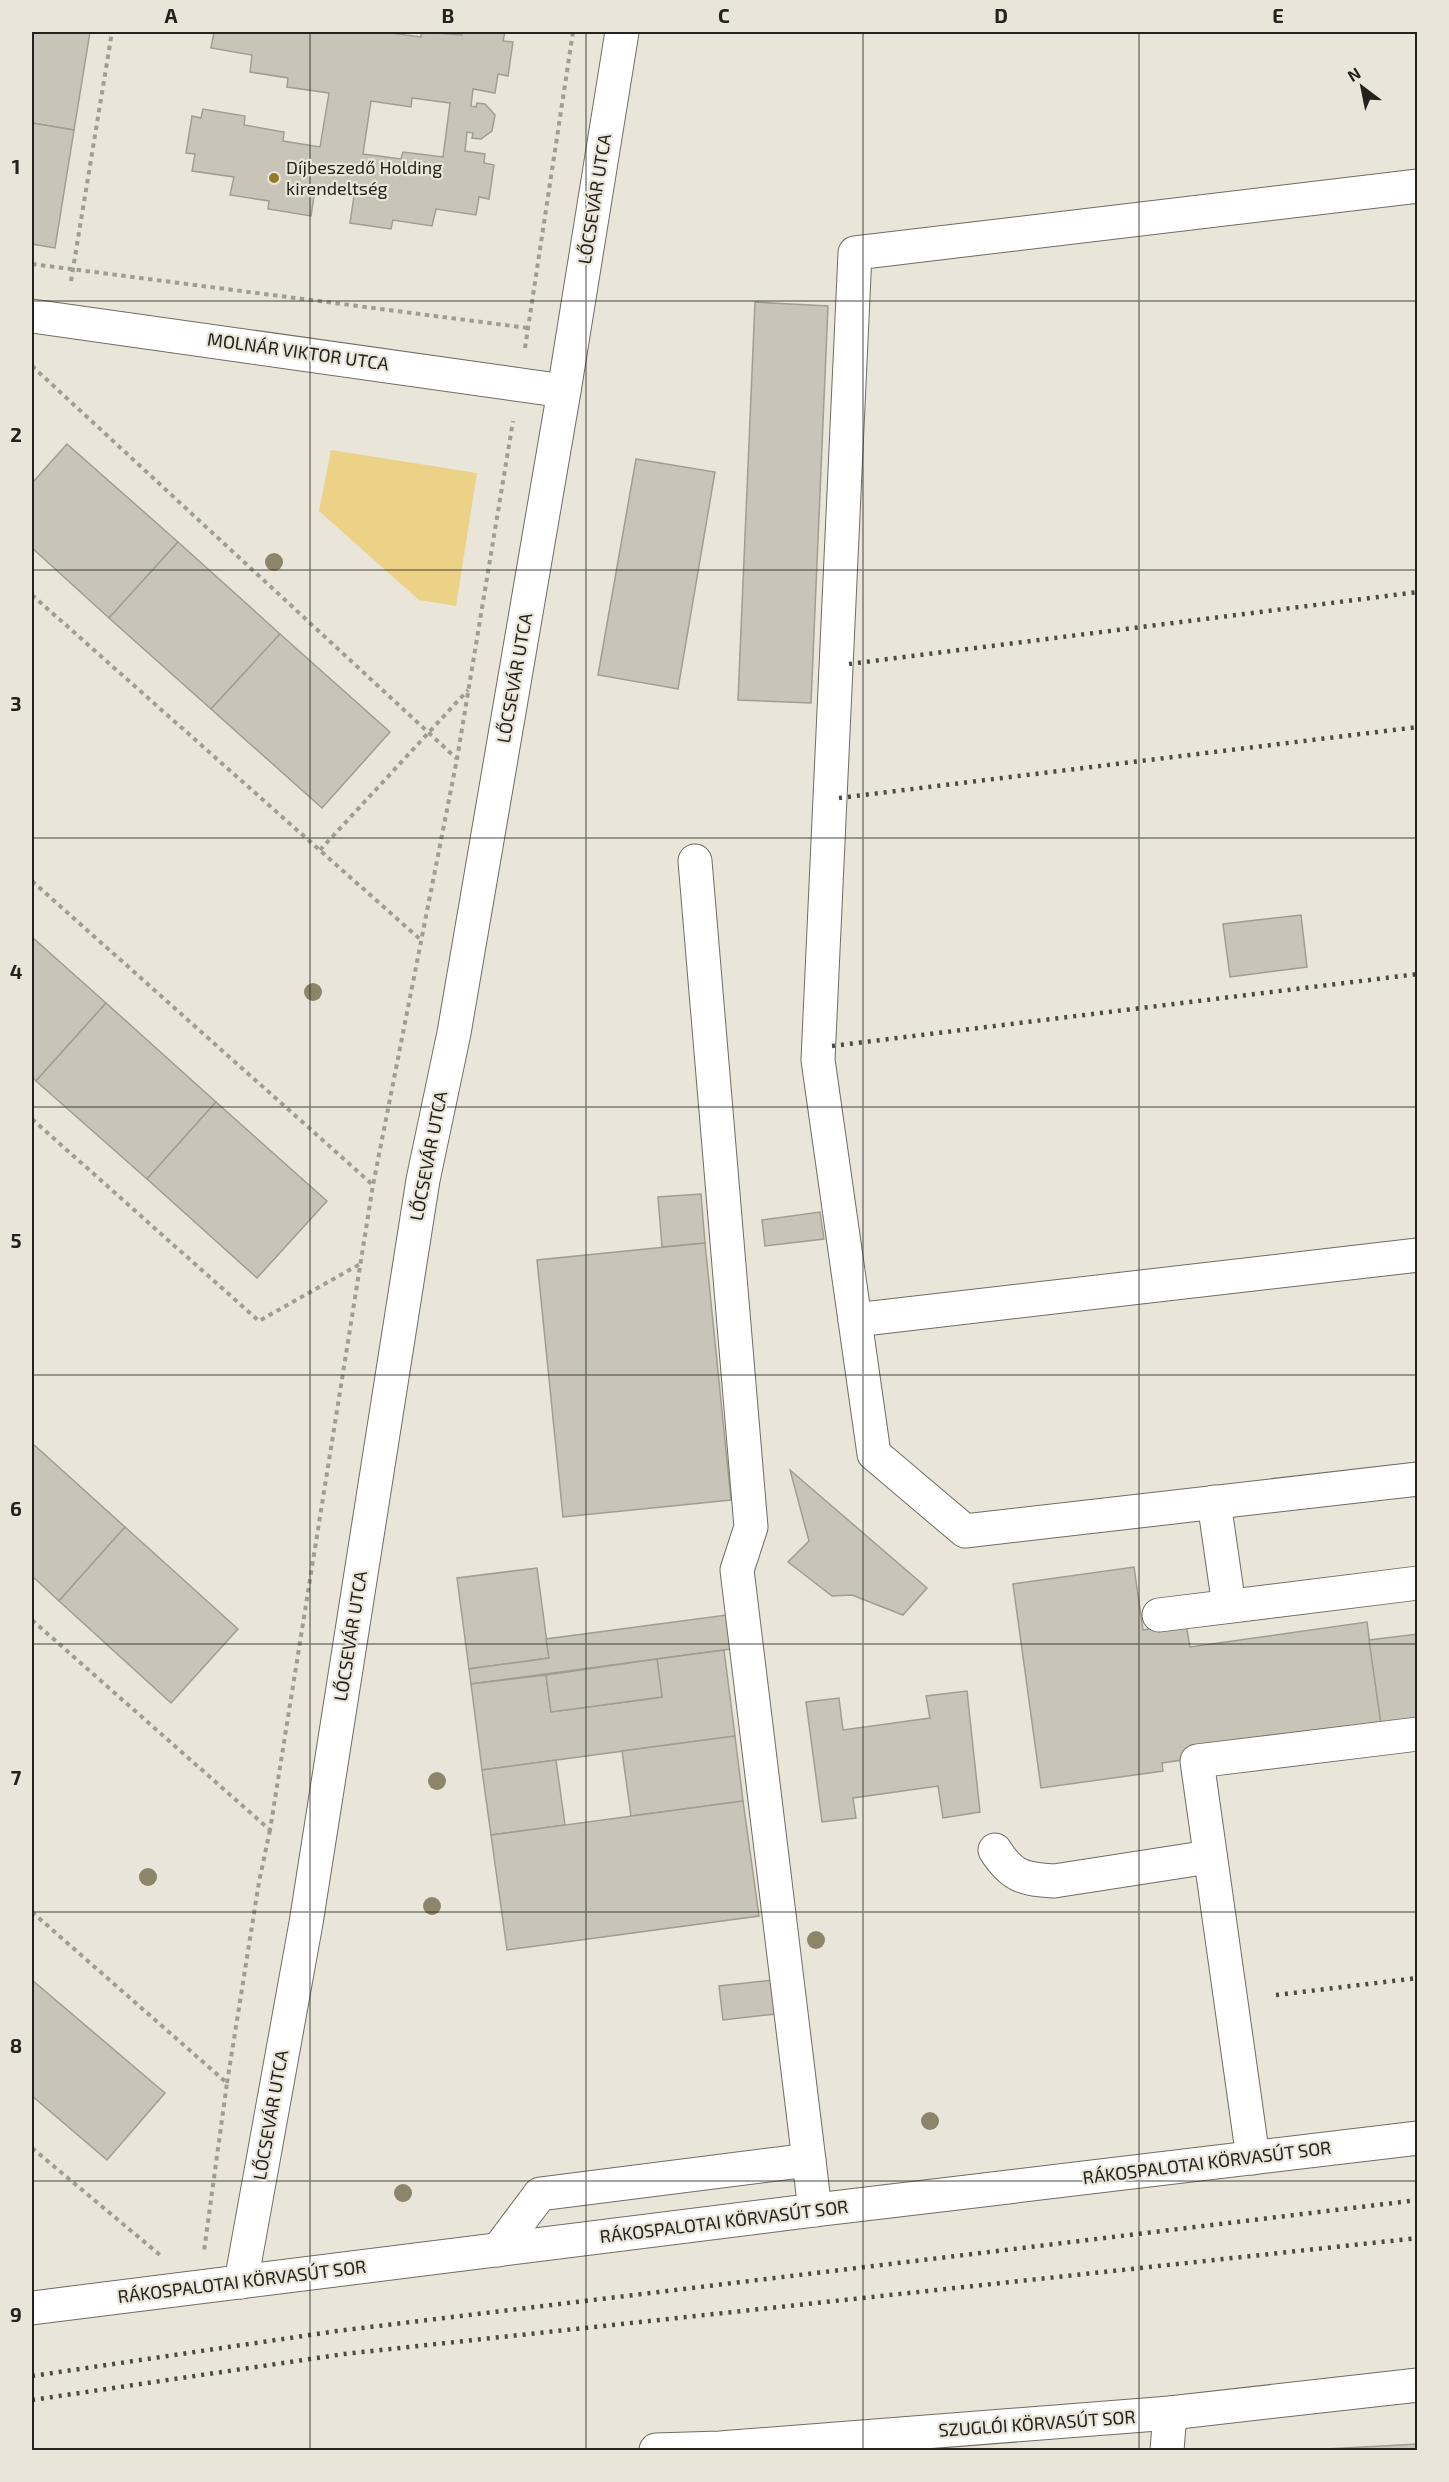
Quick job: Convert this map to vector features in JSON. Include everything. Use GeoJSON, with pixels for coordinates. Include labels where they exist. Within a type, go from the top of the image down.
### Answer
{"type":"FeatureCollection","features":[{"type":"Feature","properties":{"kind":"street","name":"LŐCSEVÁR UTCA"},"geometry":{"type":"LineString","coordinates":[[241,2282],[306,1923],[423,1180],[456,1021],[564,391],[622,32]]}},
{"type":"Feature","properties":{"kind":"street"},"geometry":{"type":"LineString","coordinates":[[1418,186],[855,253],[818,1060],[874,1454],[964,1531],[1418,1479]]}},
{"type":"Feature","properties":{"kind":"street","name":"MOLNÁR VIKTOR UTCA"},"geometry":{"type":"LineString","coordinates":[[32,316],[564,391]]}},
{"type":"Feature","properties":{"kind":"street"},"geometry":{"type":"LineString","coordinates":[[695,861],[751,1527],[737,1570],[815,2210]]}},
{"type":"Feature","properties":{"kind":"street"},"geometry":{"type":"LineString","coordinates":[[855,1320],[1418,1255]]}},
{"type":"Feature","properties":{"kind":"street"},"geometry":{"type":"LineString","coordinates":[[1214,1502],[1229,1606]]}},
{"type":"Feature","properties":{"kind":"street"},"geometry":{"type":"LineString","coordinates":[[1160,1615],[1418,1583]]}},
{"type":"Feature","properties":{"kind":"street"},"geometry":{"type":"LineString","coordinates":[[1253,2158],[1197,1761],[1418,1734]]}},
{"type":"Feature","properties":{"kind":"street"},"geometry":{"type":"LineString","coordinates":[[995,1850],[1005,1866],[1016,1875],[1032,1880],[1054,1881],[1209,1857]]}},
{"type":"Feature","properties":{"kind":"street","name":"RÁKOSPALOTAI KÖRVASÚT SOR"},"geometry":{"type":"LineString","coordinates":[[32,2308],[815,2210],[1418,2138]]}},
{"type":"Feature","properties":{"kind":"street"},"geometry":{"type":"LineString","coordinates":[[498,2250],[540,2194],[809,2160]]}},
{"type":"Feature","properties":{"kind":"street","name":"SZUGLÓI KÖRVASÚT SOR"},"geometry":{"type":"LineString","coordinates":[[656,2451],[1170,2413],[1418,2385]]}},
{"type":"Feature","properties":{"kind":"street"},"geometry":{"type":"LineString","coordinates":[[1167,2451],[1170,2413]]}},
{"type":"Feature","properties":{"kind":"path"},"geometry":{"type":"LineString","coordinates":[[71,281],[112,32]]}},
{"type":"Feature","properties":{"kind":"path"},"geometry":{"type":"LineString","coordinates":[[199,2288],[227,2083],[259,1882],[270,1830],[373,1185],[422,940],[468,690],[528,328],[573,32]]}},
{"type":"Feature","properties":{"kind":"path"},"geometry":{"type":"LineString","coordinates":[[32,264],[528,328]]}},
{"type":"Feature","properties":{"kind":"path"},"geometry":{"type":"LineString","coordinates":[[32,366],[456,759]]}},
{"type":"Feature","properties":{"kind":"path"},"geometry":{"type":"LineString","coordinates":[[32,595],[422,940]]}},
{"type":"Feature","properties":{"kind":"path"},"geometry":{"type":"LineString","coordinates":[[321,850],[468,690]]}},
{"type":"Feature","properties":{"kind":"path"},"geometry":{"type":"LineString","coordinates":[[32,881],[373,1185]]}},
{"type":"Feature","properties":{"kind":"path"},"geometry":{"type":"LineString","coordinates":[[32,1119],[259,1321],[360,1264]]}},
{"type":"Feature","properties":{"kind":"path"},"geometry":{"type":"LineString","coordinates":[[32,1620],[270,1830]]}},
{"type":"Feature","properties":{"kind":"path"},"geometry":{"type":"LineString","coordinates":[[32,1912],[227,2083]]}},
{"type":"Feature","properties":{"kind":"path"},"geometry":{"type":"LineString","coordinates":[[32,2148],[199,2288]]}},
{"type":"Feature","properties":{"kind":"shaded area"},"geometry":{"type":"Polygon","coordinates":[[[331,450],[477,473],[456,606],[419,600],[319,511],[331,450]]]}},
{"type":"Feature","properties":{"kind":"building"},"geometry":{"type":"Polygon","coordinates":[[[32,32],[90,32],[74,130],[32,123],[32,32]]]}},
{"type":"Feature","properties":{"kind":"building"},"geometry":{"type":"Polygon","coordinates":[[[214,32],[383,32],[421,37],[421,32],[462,35],[462,32],[505,32],[503,41],[513,42],[508,76],[498,74],[495,93],[473,89],[471,106],[476,107],[477,103],[485,104],[495,115],[492,131],[481,139],[472,138],[473,133],[467,132],[465,151],[485,154],[484,163],[494,165],[489,199],[479,197],[476,215],[436,209],[432,226],[393,220],[391,229],[350,223],[354,196],[315,190],[311,216],[268,209],[269,201],[230,195],[234,177],[192,171],[195,154],[186,153],[192,116],[201,118],[203,109],[245,116],[244,125],[284,132],[283,141],[320,147],[329,93],[287,87],[288,78],[250,72],[252,55],[211,48],[214,32]],[[412,98],[411,107],[371,101],[363,154],[401,159],[403,152],[443,157],[450,103],[412,98]]]}},
{"type":"Feature","properties":{"kind":"building"},"geometry":{"type":"Polygon","coordinates":[[[32,123],[74,130],[55,248],[32,244],[32,123]]]}},
{"type":"Feature","properties":{"kind":"building"},"geometry":{"type":"Polygon","coordinates":[[[755,302],[828,306],[811,703],[738,700],[755,302]]]}},
{"type":"Feature","properties":{"kind":"building"},"geometry":{"type":"Polygon","coordinates":[[[67,444],[178,542],[109,618],[32,548],[32,483],[67,444]]]}},
{"type":"Feature","properties":{"kind":"building"},"geometry":{"type":"Polygon","coordinates":[[[636,459],[715,472],[678,689],[598,675],[636,459]]]}},
{"type":"Feature","properties":{"kind":"building"},"geometry":{"type":"Polygon","coordinates":[[[178,542],[280,634],[211,709],[109,618],[178,542]]]}},
{"type":"Feature","properties":{"kind":"building"},"geometry":{"type":"Polygon","coordinates":[[[280,634],[390,732],[322,808],[211,709],[280,634]]]}},
{"type":"Feature","properties":{"kind":"building"},"geometry":{"type":"Polygon","coordinates":[[[1301,915],[1307,967],[1230,977],[1223,924],[1301,915]]]}},
{"type":"Feature","properties":{"kind":"building"},"geometry":{"type":"Polygon","coordinates":[[[32,937],[106,1003],[36,1081],[32,1077],[32,937]]]}},
{"type":"Feature","properties":{"kind":"building"},"geometry":{"type":"Polygon","coordinates":[[[106,1003],[216,1102],[147,1179],[36,1081],[106,1003]]]}},
{"type":"Feature","properties":{"kind":"building"},"geometry":{"type":"Polygon","coordinates":[[[216,1102],[327,1201],[257,1278],[147,1179],[216,1102]]]}},
{"type":"Feature","properties":{"kind":"building"},"geometry":{"type":"Polygon","coordinates":[[[701,1194],[705,1243],[662,1247],[658,1197],[701,1194]]]}},
{"type":"Feature","properties":{"kind":"building"},"geometry":{"type":"Polygon","coordinates":[[[820,1212],[824,1239],[765,1246],[762,1220],[820,1212]]]}},
{"type":"Feature","properties":{"kind":"building"},"geometry":{"type":"Polygon","coordinates":[[[705,1243],[731,1500],[563,1517],[537,1260],[705,1243]]]}},
{"type":"Feature","properties":{"kind":"building"},"geometry":{"type":"Polygon","coordinates":[[[32,1443],[125,1527],[59,1601],[32,1576],[32,1443]]]}},
{"type":"Feature","properties":{"kind":"building"},"geometry":{"type":"Polygon","coordinates":[[[790,1470],[927,1588],[903,1615],[852,1595],[832,1596],[788,1562],[809,1541],[790,1470]]]}},
{"type":"Feature","properties":{"kind":"building"},"geometry":{"type":"Polygon","coordinates":[[[125,1527],[238,1629],[171,1703],[59,1601],[125,1527]]]}},
{"type":"Feature","properties":{"kind":"building"},"geometry":{"type":"Polygon","coordinates":[[[1134,1567],[1143,1630],[1186,1624],[1190,1647],[1367,1622],[1382,1731],[1162,1763],[1163,1771],[1041,1788],[1013,1584],[1134,1567]]]}},
{"type":"Feature","properties":{"kind":"building"},"geometry":{"type":"Polygon","coordinates":[[[537,1568],[549,1658],[469,1669],[457,1578],[537,1568]]]}},
{"type":"Feature","properties":{"kind":"building"},"geometry":{"type":"Polygon","coordinates":[[[734,1614],[738,1648],[471,1684],[469,1669],[549,1658],[546,1639],[734,1614]]]}},
{"type":"Feature","properties":{"kind":"building"},"geometry":{"type":"Polygon","coordinates":[[[1418,1634],[1418,1726],[1382,1731],[1369,1640],[1418,1634]]]}},
{"type":"Feature","properties":{"kind":"building"},"geometry":{"type":"Polygon","coordinates":[[[724,1650],[735,1736],[482,1770],[471,1684],[546,1675],[551,1712],[662,1697],[657,1659],[724,1650]]]}},
{"type":"Feature","properties":{"kind":"building"},"geometry":{"type":"Polygon","coordinates":[[[657,1659],[662,1697],[551,1712],[546,1675],[657,1659]]]}},
{"type":"Feature","properties":{"kind":"building"},"geometry":{"type":"Polygon","coordinates":[[[967,1691],[980,1812],[943,1818],[938,1786],[853,1798],[856,1818],[822,1822],[806,1702],[839,1698],[843,1730],[930,1718],[926,1696],[967,1691]]]}},
{"type":"Feature","properties":{"kind":"building"},"geometry":{"type":"Polygon","coordinates":[[[735,1736],[743,1801],[631,1816],[622,1751],[735,1736]]]}},
{"type":"Feature","properties":{"kind":"building"},"geometry":{"type":"Polygon","coordinates":[[[556,1760],[565,1825],[491,1835],[482,1770],[556,1760]]]}},
{"type":"Feature","properties":{"kind":"building"},"geometry":{"type":"Polygon","coordinates":[[[743,1801],[759,1916],[507,1950],[491,1835],[743,1801]]]}},
{"type":"Feature","properties":{"kind":"building"},"geometry":{"type":"Polygon","coordinates":[[[32,1980],[165,2093],[107,2160],[32,2096],[32,1980]]]}},
{"type":"Feature","properties":{"kind":"building"},"geometry":{"type":"Polygon","coordinates":[[[772,1980],[776,2014],[723,2020],[719,1986],[772,1980]]]}},
{"type":"Feature","properties":{"kind":"building"},"geometry":{"type":"Polygon","coordinates":[[[1418,2444],[1418,2450],[1307,2450],[1418,2444]]]}},
{"type":"Feature","properties":{"kind":"railway"},"geometry":{"type":"LineString","coordinates":[[849,664],[1418,592]]}},
{"type":"Feature","properties":{"kind":"railway"},"geometry":{"type":"LineString","coordinates":[[839,798],[1418,727]]}},
{"type":"Feature","properties":{"kind":"railway"},"geometry":{"type":"LineString","coordinates":[[832,1046],[1418,974]]}},
{"type":"Feature","properties":{"kind":"railway"},"geometry":{"type":"LineString","coordinates":[[1276,1995],[1418,1978]]}},
{"type":"Feature","properties":{"kind":"railway"},"geometry":{"type":"LineString","coordinates":[[32,2376],[337,2331],[1418,2200]]}},
{"type":"Feature","properties":{"kind":"railway"},"geometry":{"type":"LineString","coordinates":[[32,2400],[344,2354],[1418,2238]]}},
{"type":"Feature","properties":{"kind":"place","name":"Díjbeszedő Holding kirendeltség"},"geometry":{"type":"Point","coordinates":[274,178]}}]}
